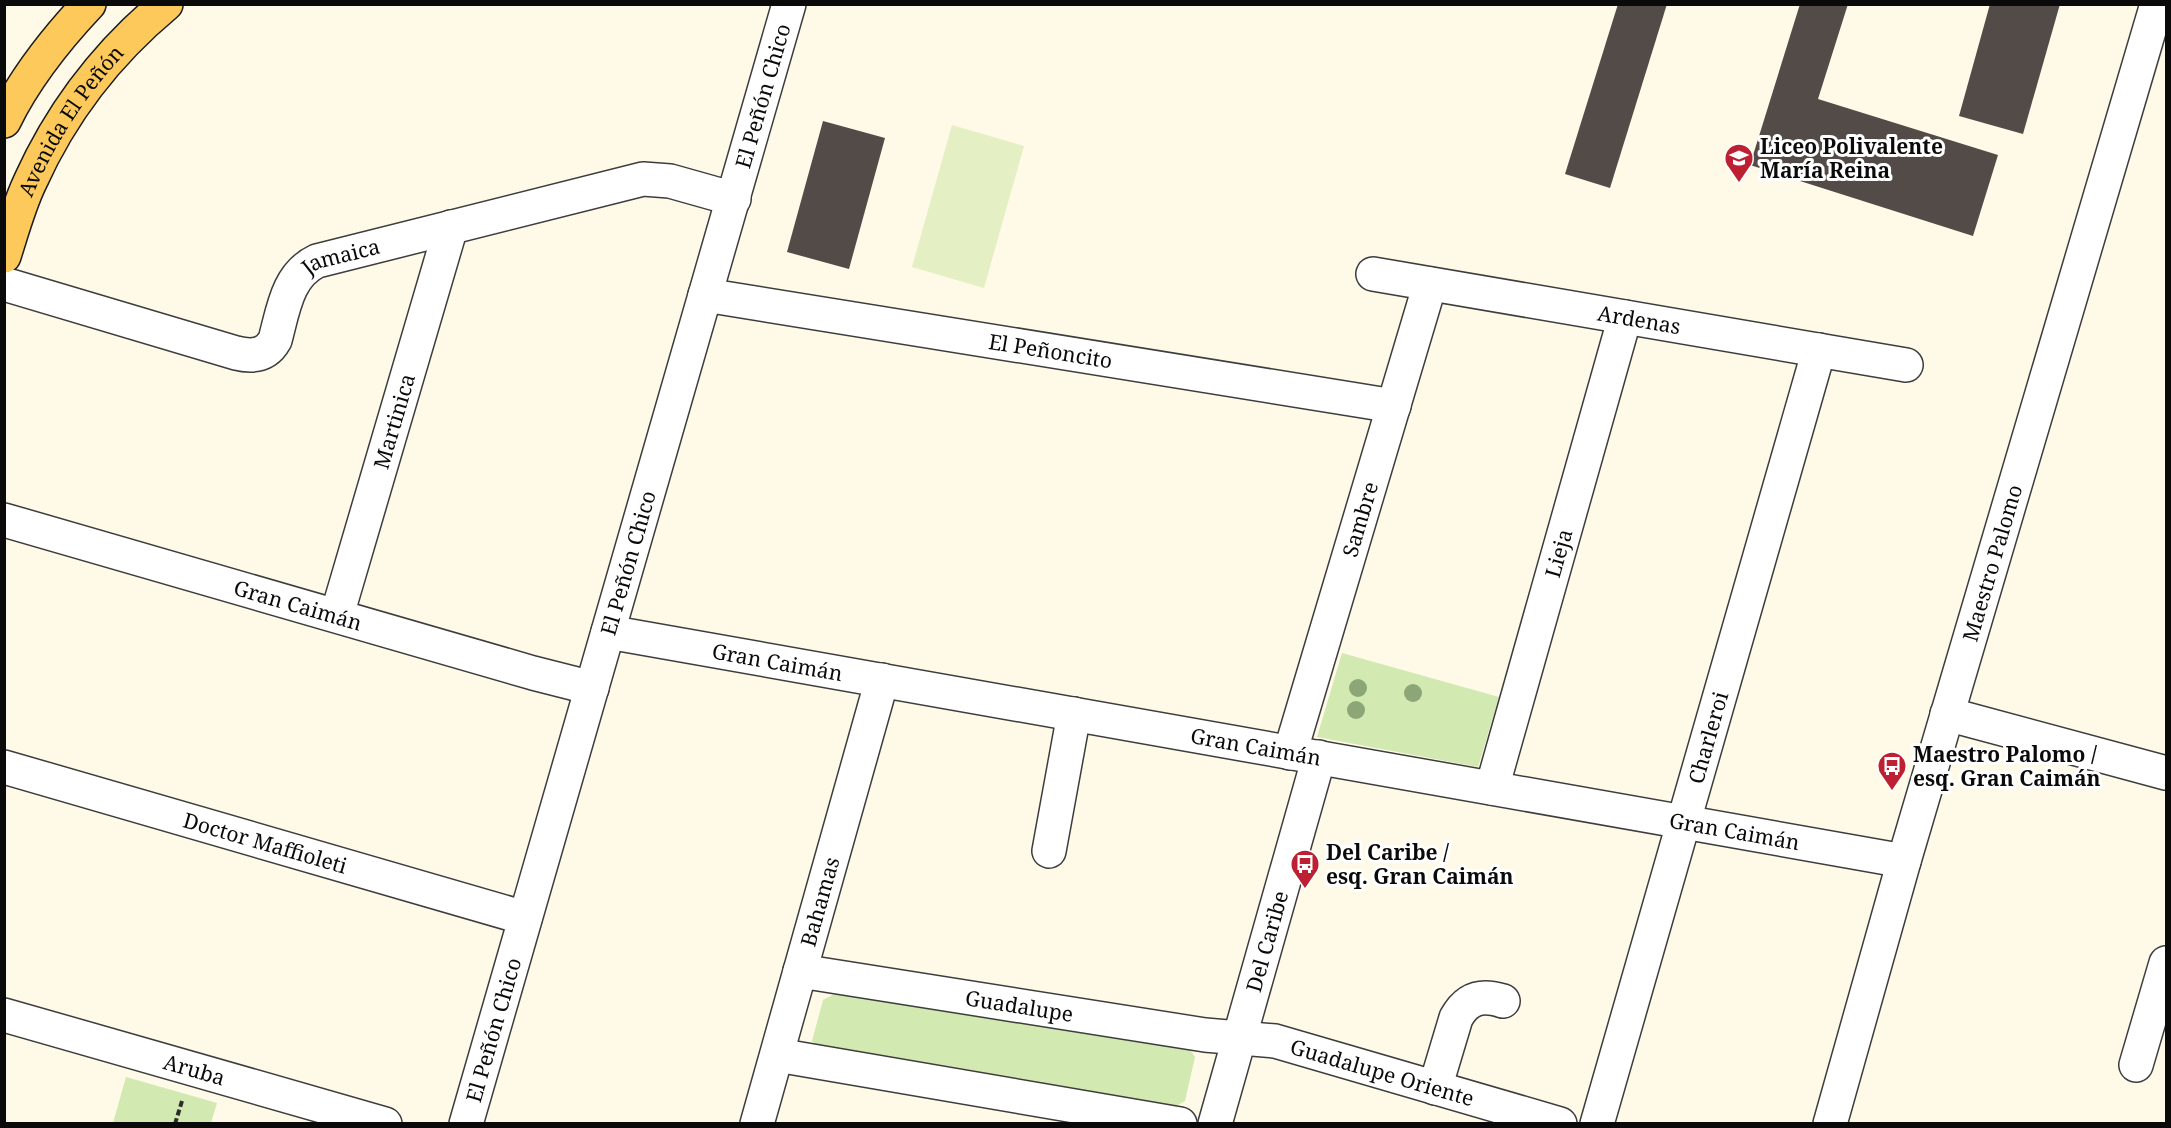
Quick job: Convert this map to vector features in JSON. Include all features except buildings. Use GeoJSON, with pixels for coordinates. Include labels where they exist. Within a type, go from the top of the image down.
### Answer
{"type":"FeatureCollection","features":[{"type":"Feature","properties":{"kind":"main road"},"geometry":{"type":"LineString","coordinates":[[4,121],[35,70],[66,29],[89,4]]}},
{"type":"Feature","properties":{"kind":"main road","name":"Avenida El Peñón"},"geometry":{"type":"LineString","coordinates":[[4,256],[29,184],[74,102],[101,67],[166,4]]}},
{"type":"Feature","properties":{"kind":"street","name":"El Peñón Chico"},"geometry":{"type":"LineString","coordinates":[[466,1124],[789,4]]}},
{"type":"Feature","properties":{"kind":"street","name":"Maestro Palomo"},"geometry":{"type":"LineString","coordinates":[[1830,1124],[1904,861],[2157,4]]}},
{"type":"Feature","properties":{"kind":"street","name":"Jamaica"},"geometry":{"type":"LineString","coordinates":[[4,284],[236,353],[255,356],[271,347],[293,283],[300,272],[317,261],[643,179],[670,181],[734,199]]}},
{"type":"Feature","properties":{"kind":"street","name":"Martinica"},"geometry":{"type":"LineString","coordinates":[[337,615],[451,227]]}},
{"type":"Feature","properties":{"kind":"street","name":"Ardenas"},"geometry":{"type":"LineString","coordinates":[[1373,274],[1906,365]]}},
{"type":"Feature","properties":{"kind":"street","name":"Sambre"},"geometry":{"type":"LineString","coordinates":[[1305,755],[1394,406],[1430,284]]}},
{"type":"Feature","properties":{"kind":"street","name":"El Peñoncito"},"geometry":{"type":"LineString","coordinates":[[705,295],[1394,406]]}},
{"type":"Feature","properties":{"kind":"street","name":"Lieja"},"geometry":{"type":"LineString","coordinates":[[1492,788],[1625,317]]}},
{"type":"Feature","properties":{"kind":"street","name":"Charleroi"},"geometry":{"type":"LineString","coordinates":[[1597,1124],[1819,350]]}},
{"type":"Feature","properties":{"kind":"street","name":"Gran Caimán"},"geometry":{"type":"LineString","coordinates":[[4,519],[533,673],[592,688]]}},
{"type":"Feature","properties":{"kind":"street","name":"Gran Caimán"},"geometry":{"type":"LineString","coordinates":[[608,632],[1904,861]]}},
{"type":"Feature","properties":{"kind":"street","name":"Bahamas"},"geometry":{"type":"LineString","coordinates":[[757,1124],[882,680]]}},
{"type":"Feature","properties":{"kind":"street"},"geometry":{"type":"LineString","coordinates":[[1049,851],[1074,714]]}},
{"type":"Feature","properties":{"kind":"street"},"geometry":{"type":"LineString","coordinates":[[1947,714],[2166,773]]}},
{"type":"Feature","properties":{"kind":"street","name":"Del Caribe"},"geometry":{"type":"LineString","coordinates":[[1215,1124],[1239,1038],[1305,755]]}},
{"type":"Feature","properties":{"kind":"street","name":"Doctor Maffioleti"},"geometry":{"type":"LineString","coordinates":[[4,767],[525,918]]}},
{"type":"Feature","properties":{"kind":"street"},"geometry":{"type":"LineString","coordinates":[[2136,1065],[2166,963]]}},
{"type":"Feature","properties":{"kind":"street","name":"Guadalupe"},"geometry":{"type":"LineString","coordinates":[[800,971],[1205,1035],[1239,1038]]}},
{"type":"Feature","properties":{"kind":"street"},"geometry":{"type":"LineString","coordinates":[[1435,1088],[1456,1018],[1462,1008],[1470,1000],[1480,997],[1490,996],[1503,1000]]}},
{"type":"Feature","properties":{"kind":"street","name":"Aruba"},"geometry":{"type":"LineString","coordinates":[[4,1015],[386,1124]]}},
{"type":"Feature","properties":{"kind":"street","name":"Guadalupe Oriente"},"geometry":{"type":"LineString","coordinates":[[1239,1038],[1275,1041],[1560,1124]]}},
{"type":"Feature","properties":{"kind":"street"},"geometry":{"type":"LineString","coordinates":[[777,1055],[1179,1124]]}},
{"type":"Feature","properties":{"kind":"green space"},"geometry":{"type":"Polygon","coordinates":[[[952,125],[1024,146],[984,288],[912,267],[952,125]]]}},
{"type":"Feature","properties":{"kind":"green space"},"geometry":{"type":"Polygon","coordinates":[[[1342,653],[1499,697],[1478,767],[1317,737],[1342,653]]]}},
{"type":"Feature","properties":{"kind":"green space"},"geometry":{"type":"Polygon","coordinates":[[[838,992],[1187,1045],[1195,1057],[1185,1101],[1176,1106],[818,1047],[812,1041],[823,1000],[838,992]]]}},
{"type":"Feature","properties":{"kind":"green space"},"geometry":{"type":"Polygon","coordinates":[[[126,1077],[217,1103],[211,1123],[113,1123],[126,1077]]]}},
{"type":"Feature","properties":{"kind":"place","name":"Liceo Polivalente María Reina"},"geometry":{"type":"Point","coordinates":[1739,184]}},
{"type":"Feature","properties":{"kind":"place","name":"Maestro Palomo / esq. Gran Caimán"},"geometry":{"type":"Point","coordinates":[1892,792]}},
{"type":"Feature","properties":{"kind":"place","name":"Del Caribe / esq. Gran Caimán"},"geometry":{"type":"Point","coordinates":[1305,890]}}]}
